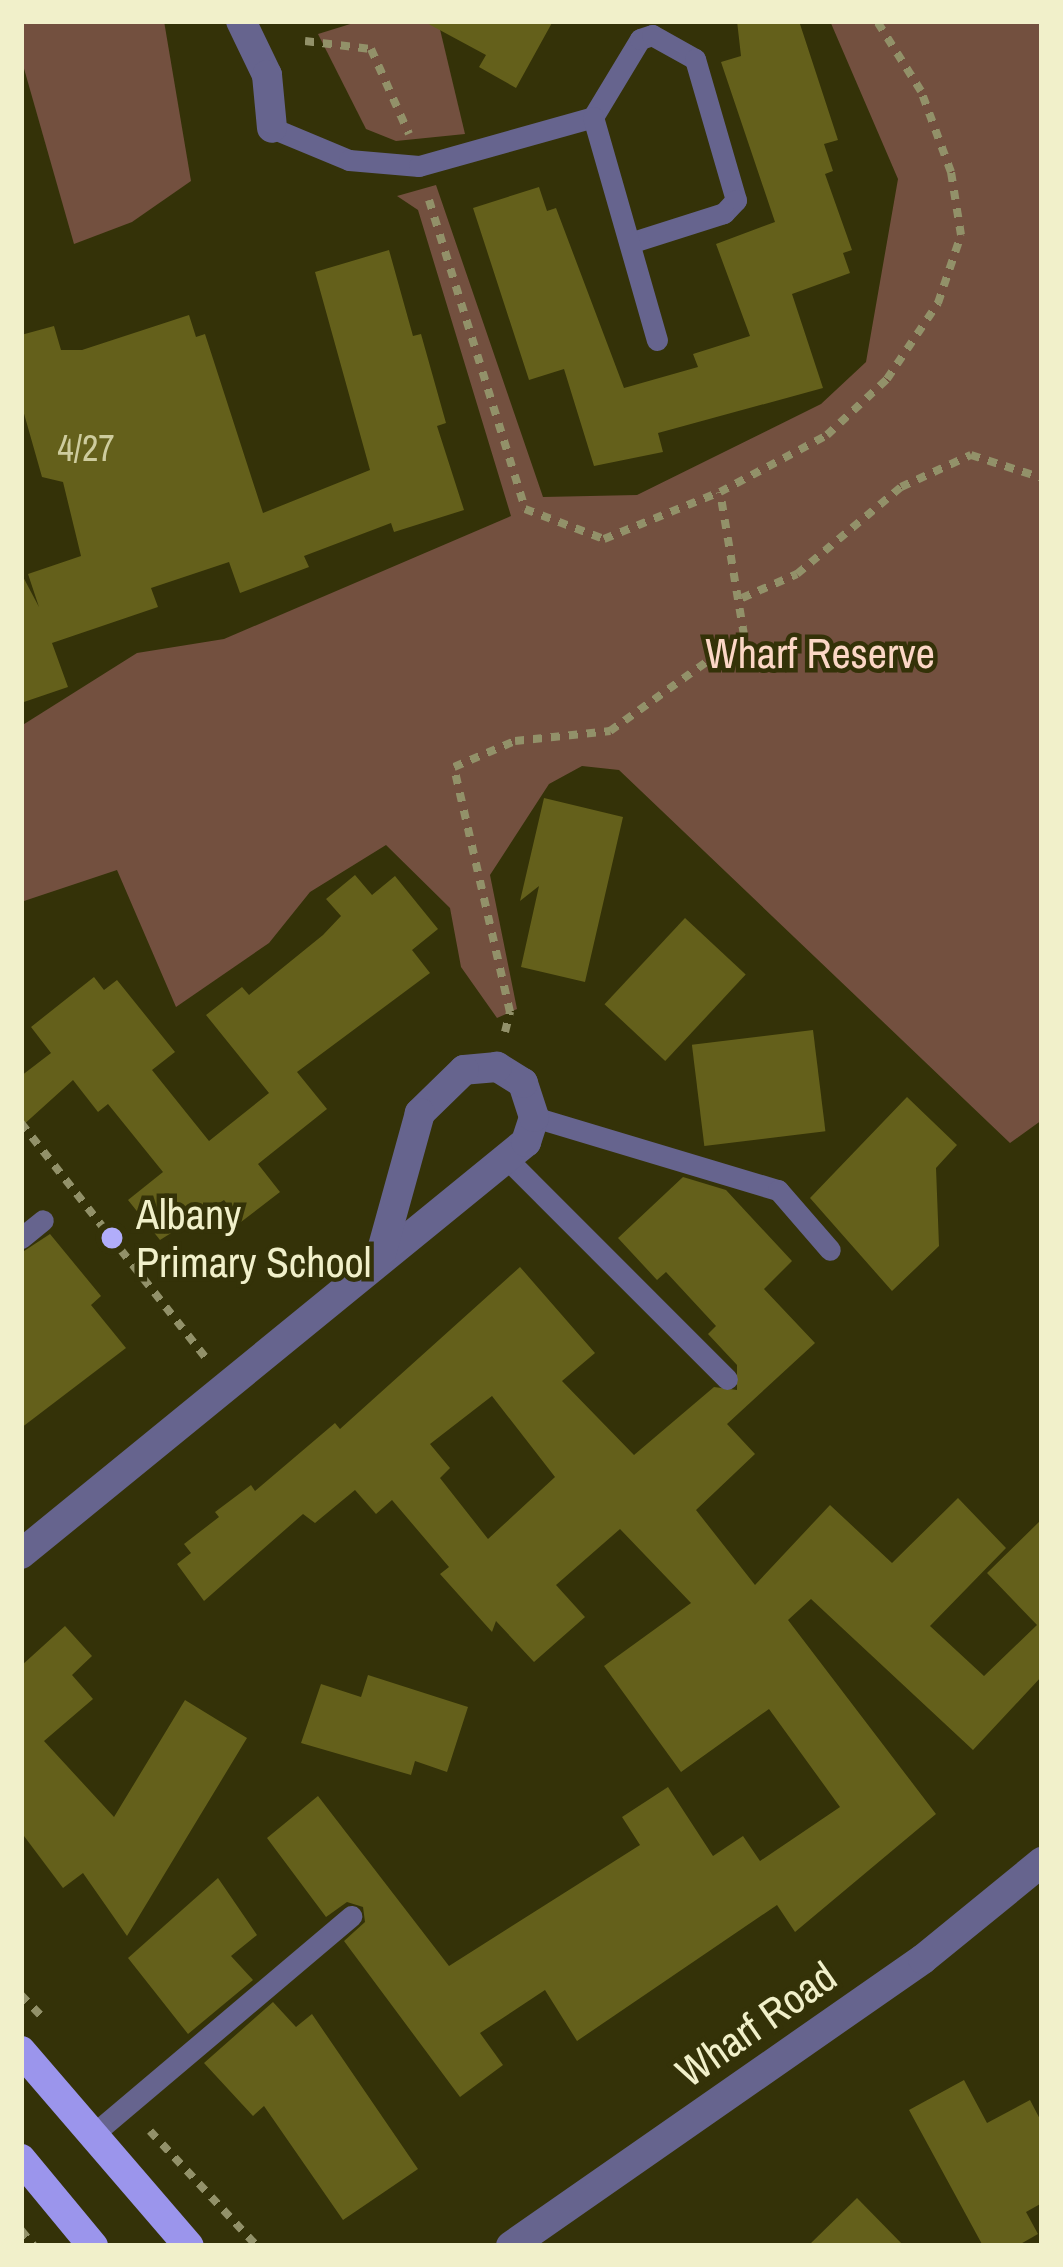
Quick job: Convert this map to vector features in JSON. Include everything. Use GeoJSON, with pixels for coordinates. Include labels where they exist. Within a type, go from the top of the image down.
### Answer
{"type":"FeatureCollection","features":[{"type":"Feature","properties":{"kind":"main road"},"geometry":{"type":"LineString","coordinates":[[21,2051],[97,2131],[188,2246]]}},
{"type":"Feature","properties":{"kind":"main road"},"geometry":{"type":"LineString","coordinates":[[21,2159],[93,2246]]}},
{"type":"Feature","properties":{"kind":"street"},"geometry":{"type":"LineString","coordinates":[[242,21],[267,75],[272,128]]}},
{"type":"Feature","properties":{"kind":"street"},"geometry":{"type":"LineString","coordinates":[[21,1554],[379,1261],[398,1254],[526,1142],[534,1118],[523,1083],[497,1067],[464,1070],[420,1113],[379,1261]]}},
{"type":"Feature","properties":{"kind":"street","name":"Wharf Road"},"geometry":{"type":"LineString","coordinates":[[511,2246],[923,1959],[1042,1862]]}},
{"type":"Feature","properties":{"kind":"lane"},"geometry":{"type":"LineString","coordinates":[[272,128],[349,160],[419,166],[593,117],[640,39],[652,35],[695,59],[736,200],[724,213],[630,243]]}},
{"type":"Feature","properties":{"kind":"lane"},"geometry":{"type":"LineString","coordinates":[[593,117],[658,340]]}},
{"type":"Feature","properties":{"kind":"lane"},"geometry":{"type":"LineString","coordinates":[[534,1118],[778,1190],[830,1250]]}},
{"type":"Feature","properties":{"kind":"lane"},"geometry":{"type":"LineString","coordinates":[[507,1159],[727,1379]]}},
{"type":"Feature","properties":{"kind":"lane"},"geometry":{"type":"LineString","coordinates":[[21,1238],[44,1220]]}},
{"type":"Feature","properties":{"kind":"lane"},"geometry":{"type":"LineString","coordinates":[[97,2131],[351,1916]]}},
{"type":"Feature","properties":{"kind":"path"},"geometry":{"type":"LineString","coordinates":[[305,40],[371,49],[401,106],[525,509],[604,539],[720,492],[826,435],[887,379],[938,303],[961,236],[951,172],[921,91],[877,21]]}},
{"type":"Feature","properties":{"kind":"path"},"geometry":{"type":"LineString","coordinates":[[742,598],[797,574],[901,487],[971,455],[1042,478]]}},
{"type":"Feature","properties":{"kind":"path"},"geometry":{"type":"LineString","coordinates":[[497,1067],[510,1012],[454,767],[515,742],[610,731],[744,635],[742,598],[720,492]]}},
{"type":"Feature","properties":{"kind":"path"},"geometry":{"type":"LineString","coordinates":[[21,1123],[227,1386]]}},
{"type":"Feature","properties":{"kind":"path"},"geometry":{"type":"LineString","coordinates":[[21,2230],[34,2246]]}},
{"type":"Feature","properties":{"kind":"green space"},"geometry":{"type":"Polygon","coordinates":[[[21,21],[164,21],[191,181],[132,222],[74,244],[21,58],[21,21]]]}},
{"type":"Feature","properties":{"kind":"green space"},"geometry":{"type":"Polygon","coordinates":[[[360,21],[438,21],[465,134],[396,141],[366,129],[318,34],[360,21]]]}},
{"type":"Feature","properties":{"kind":"green space","name":"Wharf Reserve"},"geometry":{"type":"Polygon","coordinates":[[[830,21],[1042,21],[1042,1120],[1010,1143],[619,770],[582,766],[549,784],[490,875],[517,1009],[497,1018],[461,967],[450,908],[386,845],[310,892],[269,943],[176,1007],[117,870],[21,902],[21,726],[137,653],[224,639],[511,516],[418,210],[397,196],[436,185],[543,497],[637,495],[821,404],[866,362],[898,179],[830,21]]]}},
{"type":"Feature","properties":{"kind":"building"},"geometry":{"type":"Polygon","coordinates":[[[423,21],[553,21],[516,88],[479,67],[486,55],[423,21]]]}},
{"type":"Feature","properties":{"kind":"building"},"geometry":{"type":"Polygon","coordinates":[[[737,21],[799,21],[838,140],[824,144],[833,171],[825,174],[852,250],[843,253],[850,273],[792,294],[823,388],[658,433],[663,452],[594,466],[564,369],[529,380],[473,208],[539,187],[547,211],[556,208],[624,388],[698,367],[693,354],[750,336],[716,244],[775,222],[721,62],[741,56],[737,21]]]}},
{"type":"Feature","properties":{"kind":"building"},"geometry":{"type":"Polygon","coordinates":[[[389,250],[413,336],[421,334],[446,423],[437,426],[464,510],[394,532],[391,523],[304,556],[309,567],[240,593],[229,562],[151,588],[158,607],[52,643],[68,687],[21,703],[21,573],[39,607],[28,574],[81,556],[63,482],[42,477],[21,403],[21,335],[54,326],[61,350],[82,350],[189,315],[196,337],[205,334],[263,513],[370,470],[315,272],[389,250]]]}},
{"type":"Feature","properties":{"kind":"building"},"geometry":{"type":"Polygon","coordinates":[[[544,798],[623,817],[585,982],[521,967],[539,886],[520,901],[544,798]]]}},
{"type":"Feature","properties":{"kind":"building"},"geometry":{"type":"Polygon","coordinates":[[[355,875],[372,895],[395,876],[438,929],[412,950],[430,973],[297,1072],[327,1109],[258,1164],[280,1192],[241,1222],[224,1200],[160,1240],[128,1200],[163,1172],[108,1104],[98,1112],[73,1080],[21,1127],[21,1076],[51,1053],[31,1027],[94,977],[104,990],[117,980],[175,1052],[152,1070],[209,1141],[269,1093],[206,1015],[242,987],[249,995],[323,935],[341,916],[326,899],[355,875]]]}},
{"type":"Feature","properties":{"kind":"building"},"geometry":{"type":"Polygon","coordinates":[[[685,918],[746,975],[665,1061],[605,1004],[685,918]]]}},
{"type":"Feature","properties":{"kind":"building"},"geometry":{"type":"Polygon","coordinates":[[[813,1030],[825,1131],[704,1146],[692,1045],[813,1030]]]}},
{"type":"Feature","properties":{"kind":"building"},"geometry":{"type":"Polygon","coordinates":[[[907,1097],[957,1145],[936,1168],[939,1246],[892,1291],[810,1198],[907,1097]]]}},
{"type":"Feature","properties":{"kind":"building"},"geometry":{"type":"Polygon","coordinates":[[[683,1177],[726,1190],[792,1261],[764,1289],[815,1343],[727,1424],[755,1454],[696,1510],[755,1585],[830,1505],[892,1563],[958,1498],[1006,1548],[930,1626],[984,1676],[1037,1625],[987,1573],[1042,1519],[1042,1676],[973,1750],[811,1599],[788,1620],[936,1814],[795,1932],[777,1905],[577,2041],[545,1990],[480,2033],[503,2065],[460,2097],[344,1941],[365,1922],[363,1907],[347,1902],[326,1917],[267,1838],[318,1796],[449,1966],[640,1845],[622,1817],[668,1787],[713,1856],[743,1836],[760,1861],[840,1807],[769,1709],[681,1772],[604,1666],[691,1603],[620,1529],[556,1585],[585,1617],[534,1662],[496,1621],[492,1632],[440,1574],[449,1567],[392,1500],[376,1514],[355,1490],[315,1523],[303,1514],[204,1601],[177,1564],[191,1553],[184,1544],[219,1517],[215,1512],[251,1485],[255,1491],[335,1423],[340,1429],[520,1267],[595,1353],[562,1381],[634,1455],[714,1387],[737,1390],[737,1365],[708,1334],[716,1326],[666,1272],[657,1280],[618,1238],[683,1177]],[[492,1396],[430,1444],[450,1468],[440,1478],[488,1539],[555,1477],[492,1396]]]}},
{"type":"Feature","properties":{"kind":"building"},"geometry":{"type":"Polygon","coordinates":[[[50,1234],[101,1296],[91,1305],[126,1348],[21,1428],[21,1253],[50,1234]]]}},
{"type":"Feature","properties":{"kind":"building"},"geometry":{"type":"Polygon","coordinates":[[[65,1626],[92,1656],[72,1675],[93,1699],[44,1741],[114,1817],[185,1700],[247,1738],[127,1936],[83,1873],[63,1888],[21,1832],[21,1666],[65,1626]]]}},
{"type":"Feature","properties":{"kind":"building"},"geometry":{"type":"Polygon","coordinates":[[[368,1675],[468,1707],[447,1772],[415,1761],[411,1775],[301,1743],[321,1684],[361,1697],[368,1675]]]}},
{"type":"Feature","properties":{"kind":"building"},"geometry":{"type":"Polygon","coordinates":[[[218,1878],[257,1935],[231,1956],[253,1980],[188,2034],[128,1958],[218,1878]]]}},
{"type":"Feature","properties":{"kind":"building"},"geometry":{"type":"Polygon","coordinates":[[[273,2002],[296,2027],[312,2014],[418,2169],[343,2220],[264,2106],[253,2116],[204,2063],[273,2002]]]}},
{"type":"Feature","properties":{"kind":"building"},"geometry":{"type":"Polygon","coordinates":[[[964,2080],[987,2123],[1030,2100],[1042,2123],[1042,2203],[1026,2212],[1038,2234],[1017,2246],[983,2246],[909,2110],[964,2080]]]}},
{"type":"Feature","properties":{"kind":"building"},"geometry":{"type":"Polygon","coordinates":[[[857,2198],[904,2246],[808,2246],[857,2198]]]}},
{"type":"Feature","properties":{"kind":"place","name":"Albany Primary School"},"geometry":{"type":"Point","coordinates":[112,1238]}}]}
